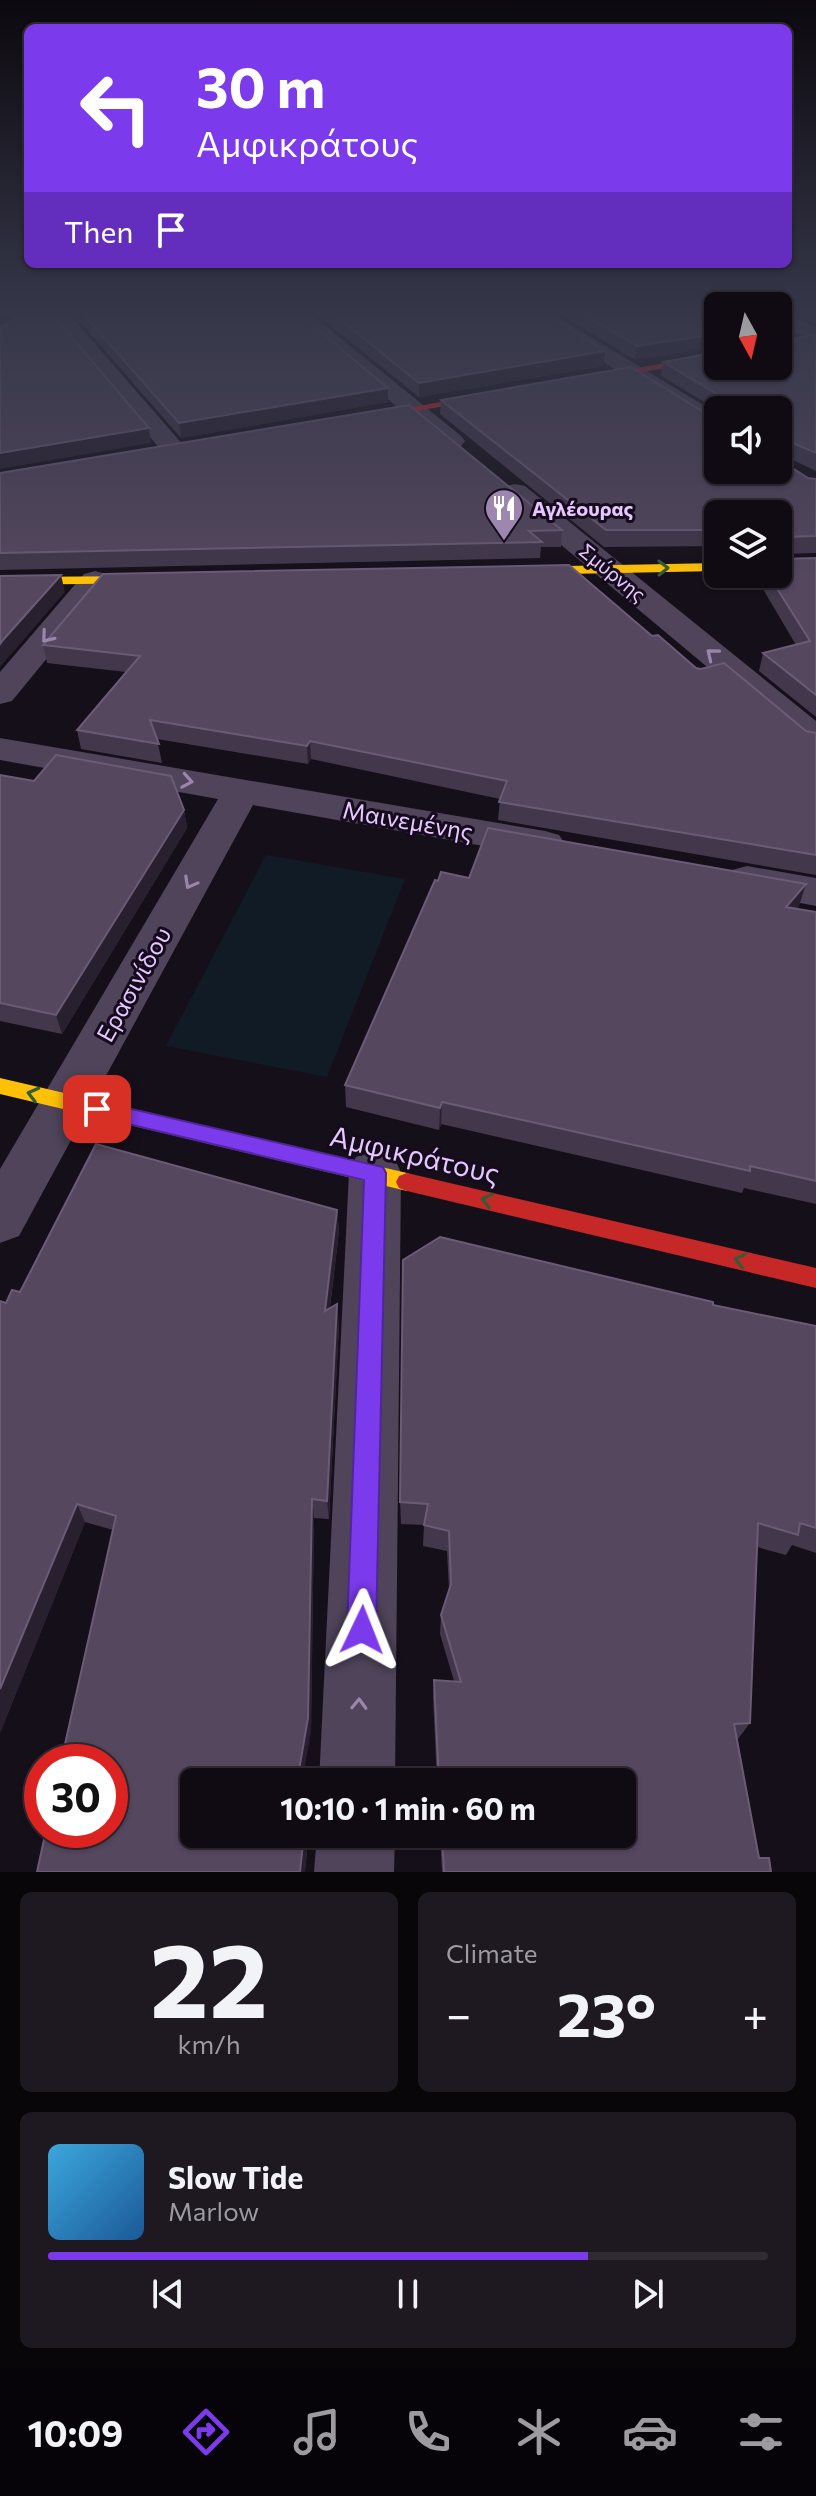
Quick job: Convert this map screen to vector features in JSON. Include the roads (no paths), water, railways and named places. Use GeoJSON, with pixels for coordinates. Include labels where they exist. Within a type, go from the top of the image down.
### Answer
{"type":"FeatureCollection","features":[{"type":"Feature","properties":{"kind":"street"},"geometry":{"type":"LineString","coordinates":[[139,401],[183,449]]}},
{"type":"Feature","properties":{"kind":"street"},"geometry":{"type":"LineString","coordinates":[[404,401],[475,460]]}},
{"type":"Feature","properties":{"kind":"street"},"geometry":{"type":"LineString","coordinates":[[331,423],[458,401]]}},
{"type":"Feature","properties":{"kind":"street"},"geometry":{"type":"LineString","coordinates":[[681,401],[704,415]]}},
{"type":"Feature","properties":{"kind":"street"},"geometry":{"type":"LineString","coordinates":[[146,456],[183,449]]}},
{"type":"Feature","properties":{"kind":"street","name":"Σμύρνης"},"geometry":{"type":"LineString","coordinates":[[500,480],[816,739]]}},
{"type":"Feature","properties":{"kind":"street"},"geometry":{"type":"LineString","coordinates":[[498,571],[704,567]]}},
{"type":"Feature","properties":{"kind":"street"},"geometry":{"type":"LineString","coordinates":[[0,581],[167,579]]}},
{"type":"Feature","properties":{"kind":"street"},"geometry":{"type":"LineString","coordinates":[[0,694],[95,580]]}},
{"type":"Feature","properties":{"kind":"street","name":"Μαινεμένης"},"geometry":{"type":"LineString","coordinates":[[0,749],[583,851]]}},
{"type":"Feature","properties":{"kind":"street","name":"Ερασινίδου"},"geometry":{"type":"LineString","coordinates":[[0,1219],[242,790]]}},
{"type":"Feature","properties":{"kind":"street"},"geometry":{"type":"LineString","coordinates":[[707,873],[816,892]]}},
{"type":"Feature","properties":{"kind":"street","name":"Αμφικράτους"},"geometry":{"type":"LineString","coordinates":[[0,1086],[816,1278]]}},
{"type":"Feature","properties":{"kind":"street"},"geometry":{"type":"LineString","coordinates":[[357,1768],[375,1173]]}},
{"type":"Feature","properties":{"kind":"street"},"geometry":{"type":"LineString","coordinates":[[354,1872],[355,1848]]}},
{"type":"Feature","properties":{"kind":"place","name":"Αγλέουρας"},"geometry":{"type":"Point","coordinates":[504,542]}}]}
